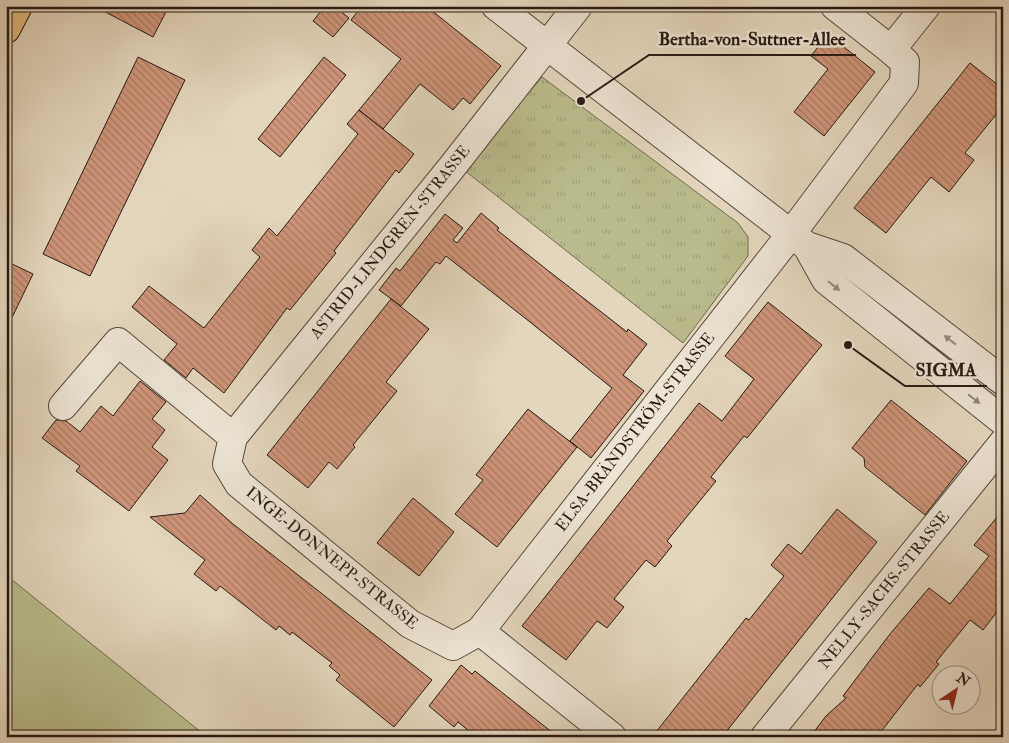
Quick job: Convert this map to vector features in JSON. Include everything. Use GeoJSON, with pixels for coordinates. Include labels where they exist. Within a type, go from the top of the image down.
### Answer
{"type":"FeatureCollection","features":[{"type":"Feature","properties":{"kind":"main road"},"geometry":{"type":"LineString","coordinates":[[6,29],[18,6]]}},
{"type":"Feature","properties":{"kind":"street"},"geometry":{"type":"LineString","coordinates":[[496,6],[799,240],[843,258],[1003,381]]}},
{"type":"Feature","properties":{"kind":"street","name":"ASTRID-LINDGREN-STRASSE"},"geometry":{"type":"LineString","coordinates":[[233,437],[452,166],[578,6]]}},
{"type":"Feature","properties":{"kind":"street"},"geometry":{"type":"LineString","coordinates":[[835,6],[891,50],[926,6]]}},
{"type":"Feature","properties":{"kind":"street","name":"ELSA-BRÄNDSTRÖM-STRASSE"},"geometry":{"type":"LineString","coordinates":[[480,631],[799,240],[904,83],[905,62],[891,50]]}},
{"type":"Feature","properties":{"kind":"street"},"geometry":{"type":"LineString","coordinates":[[799,240],[826,280],[1003,421]]}},
{"type":"Feature","properties":{"kind":"street"},"geometry":{"type":"LineString","coordinates":[[63,406],[118,342],[233,437]]}},
{"type":"Feature","properties":{"kind":"street","name":"INGE-DONNEPP-STRASSE"},"geometry":{"type":"LineString","coordinates":[[233,437],[227,464],[239,484],[410,624],[454,646],[480,631]]}},
{"type":"Feature","properties":{"kind":"street","name":"NELLY-SACHS-STRASSE"},"geometry":{"type":"LineString","coordinates":[[765,737],[1003,443]]}},
{"type":"Feature","properties":{"kind":"street"},"geometry":{"type":"LineString","coordinates":[[480,631],[612,737]]}},
{"type":"Feature","properties":{"kind":"green space"},"geometry":{"type":"Polygon","coordinates":[[[542,77],[738,223],[748,237],[748,256],[683,343],[464,170],[542,77]]]}},
{"type":"Feature","properties":{"kind":"green space"},"geometry":{"type":"Polygon","coordinates":[[[6,575],[207,737],[6,737],[6,575]]]}},
{"type":"Feature","properties":{"kind":"building"},"geometry":{"type":"Polygon","coordinates":[[[94,6],[169,6],[153,37],[94,6]]]}},
{"type":"Feature","properties":{"kind":"building"},"geometry":{"type":"Polygon","coordinates":[[[325,6],[334,6],[349,18],[333,37],[313,21],[325,6]]]}},
{"type":"Feature","properties":{"kind":"building"},"geometry":{"type":"Polygon","coordinates":[[[362,6],[426,6],[501,66],[470,104],[463,98],[453,110],[420,84],[383,129],[359,110],[401,59],[351,20],[362,6]]]}},
{"type":"Feature","properties":{"kind":"building"},"geometry":{"type":"Polygon","coordinates":[[[828,34],[875,72],[824,136],[794,112],[828,69],[811,56],[828,34]]]}},
{"type":"Feature","properties":{"kind":"building"},"geometry":{"type":"Polygon","coordinates":[[[138,57],[185,80],[90,276],[43,254],[138,57]]]}},
{"type":"Feature","properties":{"kind":"building"},"geometry":{"type":"Polygon","coordinates":[[[324,57],[346,75],[280,157],[258,139],[324,57]]]}},
{"type":"Feature","properties":{"kind":"building"},"geometry":{"type":"Polygon","coordinates":[[[970,63],[1003,89],[1003,106],[965,153],[974,160],[949,192],[931,177],[886,233],[854,208],[970,63]]]}},
{"type":"Feature","properties":{"kind":"building"},"geometry":{"type":"Polygon","coordinates":[[[359,110],[414,154],[399,173],[396,170],[334,251],[336,253],[290,310],[287,308],[224,393],[193,368],[186,378],[164,360],[177,344],[132,307],[149,286],[204,328],[260,257],[252,250],[269,228],[277,236],[358,134],[347,124],[359,110]]]}},
{"type":"Feature","properties":{"kind":"building"},"geometry":{"type":"Polygon","coordinates":[[[481,213],[499,228],[497,230],[546,269],[627,332],[628,329],[647,344],[623,375],[644,391],[591,458],[570,441],[612,388],[530,322],[446,256],[440,264],[436,262],[401,306],[379,290],[396,268],[400,271],[445,214],[463,228],[453,240],[457,243],[481,213]]]}},
{"type":"Feature","properties":{"kind":"building"},"geometry":{"type":"Polygon","coordinates":[[[6,261],[33,274],[6,330],[6,261]]]}},
{"type":"Feature","properties":{"kind":"building"},"geometry":{"type":"Polygon","coordinates":[[[391,299],[429,329],[386,382],[397,391],[353,445],[355,447],[337,469],[329,462],[308,488],[267,455],[391,299]]]}},
{"type":"Feature","properties":{"kind":"building"},"geometry":{"type":"Polygon","coordinates":[[[768,302],[822,345],[747,438],[744,436],[711,477],[716,481],[667,541],[672,546],[655,567],[646,560],[614,599],[624,607],[607,628],[597,621],[566,660],[522,626],[699,403],[722,421],[754,379],[725,356],[768,302]]]}},
{"type":"Feature","properties":{"kind":"building"},"geometry":{"type":"Polygon","coordinates":[[[140,381],[166,402],[152,419],[165,430],[152,447],[168,460],[129,511],[76,471],[80,466],[42,438],[56,420],[66,421],[80,432],[101,406],[113,416],[140,381]]]}},
{"type":"Feature","properties":{"kind":"building"},"geometry":{"type":"Polygon","coordinates":[[[891,400],[967,461],[925,515],[865,467],[864,458],[852,448],[891,400]]]}},
{"type":"Feature","properties":{"kind":"building"},"geometry":{"type":"Polygon","coordinates":[[[528,409],[577,447],[497,547],[455,514],[483,480],[476,475],[528,409]]]}},
{"type":"Feature","properties":{"kind":"building"},"geometry":{"type":"Polygon","coordinates":[[[200,495],[233,524],[432,680],[394,727],[336,680],[340,675],[329,666],[332,663],[292,632],[290,635],[279,626],[276,630],[220,586],[216,591],[194,574],[205,560],[150,517],[185,513],[200,495]]]}},
{"type":"Feature","properties":{"kind":"building"},"geometry":{"type":"Polygon","coordinates":[[[413,498],[454,532],[419,576],[377,543],[413,498]]]}},
{"type":"Feature","properties":{"kind":"building"},"geometry":{"type":"Polygon","coordinates":[[[837,509],[877,542],[722,737],[652,737],[746,618],[749,620],[784,576],[771,565],[788,544],[801,554],[837,509]]]}},
{"type":"Feature","properties":{"kind":"building"},"geometry":{"type":"Polygon","coordinates":[[[1003,510],[1003,604],[983,630],[970,620],[936,662],[939,664],[932,666],[932,672],[920,687],[918,684],[877,737],[810,737],[826,716],[846,698],[843,696],[890,634],[929,588],[950,604],[989,556],[974,545],[1003,510]]]}},
{"type":"Feature","properties":{"kind":"building"},"geometry":{"type":"Polygon","coordinates":[[[461,665],[472,674],[475,671],[558,737],[476,737],[458,722],[454,727],[429,706],[461,665]]]}},
{"type":"Feature","properties":{"kind":"place","name":"Bertha-von-Suttner-Allee"},"geometry":{"type":"Point","coordinates":[581,101]}},
{"type":"Feature","properties":{"kind":"place","name":"SIGMA"},"geometry":{"type":"Point","coordinates":[848,345]}}]}
